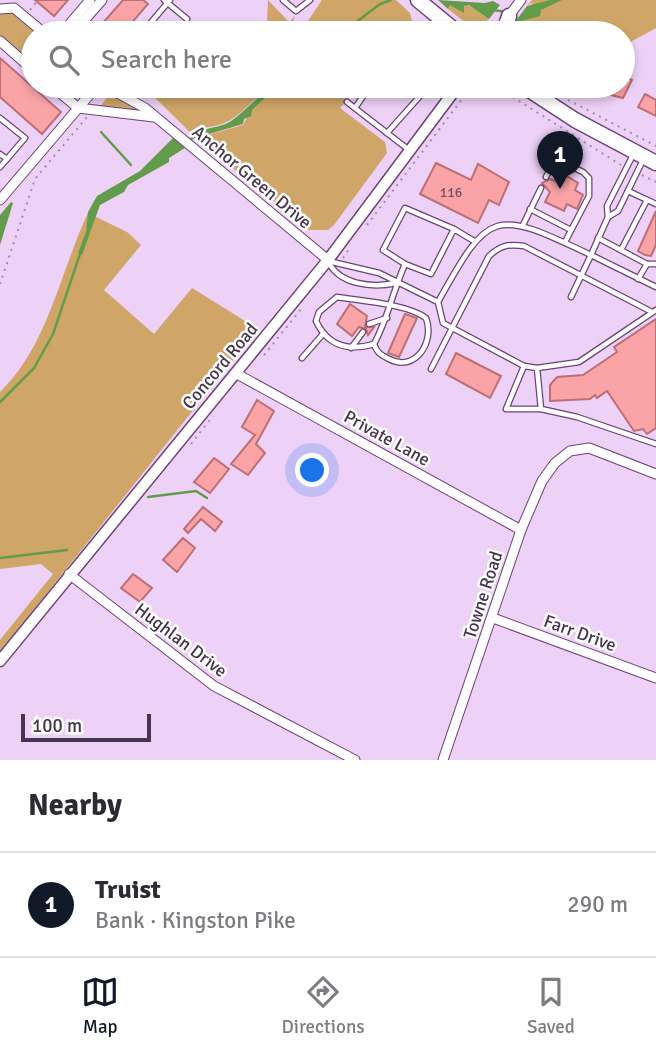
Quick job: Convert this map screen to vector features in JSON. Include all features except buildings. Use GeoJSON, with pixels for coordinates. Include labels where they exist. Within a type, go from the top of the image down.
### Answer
{"type":"FeatureCollection","features":[{"type":"Feature","properties":{"kind":"main road"},"geometry":{"type":"LineString","coordinates":[[418,0],[443,21]]}},
{"type":"Feature","properties":{"kind":"main road"},"geometry":{"type":"LineString","coordinates":[[545,98],[645,157]]}},
{"type":"Feature","properties":{"kind":"street"},"geometry":{"type":"LineString","coordinates":[[72,21],[90,0]]}},
{"type":"Feature","properties":{"kind":"street"},"geometry":{"type":"LineString","coordinates":[[84,21],[102,0]]}},
{"type":"Feature","properties":{"kind":"street"},"geometry":{"type":"LineString","coordinates":[[0,9],[14,8],[30,21]]}},
{"type":"Feature","properties":{"kind":"street"},"geometry":{"type":"LineString","coordinates":[[0,41],[21,59]]}},
{"type":"Feature","properties":{"kind":"street"},"geometry":{"type":"LineString","coordinates":[[66,98],[78,108],[156,117]]}},
{"type":"Feature","properties":{"kind":"street"},"geometry":{"type":"LineString","coordinates":[[0,200],[87,98]]}},
{"type":"Feature","properties":{"kind":"street","name":"Anchor Green Drive"},"geometry":{"type":"LineString","coordinates":[[125,98],[156,117],[328,260]]}},
{"type":"Feature","properties":{"kind":"street","name":"Concord Road"},"geometry":{"type":"LineString","coordinates":[[0,661],[328,260],[449,98]]}},
{"type":"Feature","properties":{"kind":"street","name":"Private Lane"},"geometry":{"type":"LineString","coordinates":[[237,374],[521,530]]}},
{"type":"Feature","properties":{"kind":"street","name":"Towne Road"},"geometry":{"type":"LineString","coordinates":[[443,760],[521,530],[542,481],[555,463],[570,451],[589,448],[656,474]]}},
{"type":"Feature","properties":{"kind":"street","name":"Hughlan Drive"},"geometry":{"type":"LineString","coordinates":[[69,574],[214,686],[355,760]]}},
{"type":"Feature","properties":{"kind":"street","name":"Farr Drive"},"geometry":{"type":"LineString","coordinates":[[493,618],[656,678]]}},
{"type":"Feature","properties":{"kind":"lane"},"geometry":{"type":"LineString","coordinates":[[283,0],[296,11],[310,0]]}},
{"type":"Feature","properties":{"kind":"lane"},"geometry":{"type":"LineString","coordinates":[[151,21],[167,1],[187,19]]}},
{"type":"Feature","properties":{"kind":"lane"},"geometry":{"type":"LineString","coordinates":[[355,108],[362,98]]}},
{"type":"Feature","properties":{"kind":"lane"},"geometry":{"type":"LineString","coordinates":[[387,133],[418,98]]}},
{"type":"Feature","properties":{"kind":"lane"},"geometry":{"type":"LineString","coordinates":[[347,102],[410,150]]}},
{"type":"Feature","properties":{"kind":"lane"},"geometry":{"type":"LineString","coordinates":[[0,118],[25,138],[0,167]]}},
{"type":"Feature","properties":{"kind":"lane"},"geometry":{"type":"LineString","coordinates":[[0,154],[7,159]]}},
{"type":"Feature","properties":{"kind":"lane"},"geometry":{"type":"LineString","coordinates":[[571,297],[608,216],[607,206],[627,168],[645,157]]}},
{"type":"Feature","properties":{"kind":"lane"},"geometry":{"type":"LineString","coordinates":[[608,216],[618,211],[645,157]]}},
{"type":"Feature","properties":{"kind":"lane"},"geometry":{"type":"LineString","coordinates":[[546,177],[551,167],[559,161],[583,172],[589,178],[589,196],[565,243]]}},
{"type":"Feature","properties":{"kind":"lane"},"geometry":{"type":"LineString","coordinates":[[523,225],[541,188]]}},
{"type":"Feature","properties":{"kind":"lane"},"geometry":{"type":"LineString","coordinates":[[628,191],[656,204]]}},
{"type":"Feature","properties":{"kind":"lane"},"geometry":{"type":"LineString","coordinates":[[621,250],[648,200]]}},
{"type":"Feature","properties":{"kind":"lane"},"geometry":{"type":"LineString","coordinates":[[454,229],[430,274],[405,264],[383,250],[404,208],[454,229],[474,241]]}},
{"type":"Feature","properties":{"kind":"lane"},"geometry":{"type":"LineString","coordinates":[[530,209],[571,230]]}},
{"type":"Feature","properties":{"kind":"lane"},"geometry":{"type":"LineString","coordinates":[[431,369],[450,327],[475,279],[498,247],[508,244],[524,246],[654,311],[579,362],[537,368],[524,366],[450,327],[443,323],[438,302],[474,241],[482,232],[498,226],[523,225],[656,287]]}},
{"type":"Feature","properties":{"kind":"lane"},"geometry":{"type":"LineString","coordinates":[[598,238],[647,264],[656,264]]}},
{"type":"Feature","properties":{"kind":"lane"},"geometry":{"type":"LineString","coordinates":[[328,260],[333,272],[345,279],[378,287],[397,283]]}},
{"type":"Feature","properties":{"kind":"lane"},"geometry":{"type":"LineString","coordinates":[[328,260],[379,273],[438,302]]}},
{"type":"Feature","properties":{"kind":"lane"},"geometry":{"type":"LineString","coordinates":[[374,344],[388,317],[405,264]]}},
{"type":"Feature","properties":{"kind":"lane"},"geometry":{"type":"LineString","coordinates":[[638,279],[647,264]]}},
{"type":"Feature","properties":{"kind":"lane"},"geometry":{"type":"LineString","coordinates":[[337,297],[418,312],[426,318],[428,335],[415,360],[409,364],[400,365],[380,355],[374,344],[344,348],[323,334],[316,321],[319,312],[331,299],[337,297]]}},
{"type":"Feature","properties":{"kind":"lane"},"geometry":{"type":"LineString","coordinates":[[369,324],[388,317]]}},
{"type":"Feature","properties":{"kind":"lane"},"geometry":{"type":"LineString","coordinates":[[351,349],[363,332]]}},
{"type":"Feature","properties":{"kind":"lane"},"geometry":{"type":"LineString","coordinates":[[302,358],[323,334]]}},
{"type":"Feature","properties":{"kind":"lane"},"geometry":{"type":"LineString","coordinates":[[524,366],[506,409],[541,410],[577,417],[656,444]]}},
{"type":"Feature","properties":{"kind":"lane"},"geometry":{"type":"LineString","coordinates":[[537,368],[541,410]]}},
{"type":"Feature","properties":{"kind":"path"},"geometry":{"type":"LineString","coordinates":[[27,14],[38,0]]}},
{"type":"Feature","properties":{"kind":"path"},"geometry":{"type":"LineString","coordinates":[[514,98],[627,168]]}},
{"type":"Feature","properties":{"kind":"path"},"geometry":{"type":"LineString","coordinates":[[568,100],[656,146]]}},
{"type":"Feature","properties":{"kind":"path"},"geometry":{"type":"LineString","coordinates":[[0,284],[35,179],[89,114]]}},
{"type":"Feature","properties":{"kind":"path"},"geometry":{"type":"LineString","coordinates":[[637,173],[656,182]]}},
{"type":"Feature","properties":{"kind":"shaded area"},"geometry":{"type":"Polygon","coordinates":[[[268,0],[288,21],[267,21],[268,0]]]}},
{"type":"Feature","properties":{"kind":"shaded area"},"geometry":{"type":"Polygon","coordinates":[[[322,0],[396,0],[410,13],[412,21],[308,21],[322,0]]]}},
{"type":"Feature","properties":{"kind":"shaded area"},"geometry":{"type":"Polygon","coordinates":[[[438,0],[485,3],[493,1],[500,5],[489,19],[469,5],[464,6],[464,13],[450,5],[448,9],[438,0]]]}},
{"type":"Feature","properties":{"kind":"shaded area"},"geometry":{"type":"Polygon","coordinates":[[[532,0],[656,0],[656,28],[635,39],[635,21],[518,21],[533,2],[527,6],[532,0]]]}},
{"type":"Feature","properties":{"kind":"shaded area"},"geometry":{"type":"Polygon","coordinates":[[[562,0],[541,10],[540,16],[516,21],[527,6],[562,0]]]}},
{"type":"Feature","properties":{"kind":"shaded area"},"geometry":{"type":"Polygon","coordinates":[[[466,4],[484,13],[489,19],[463,21],[448,9],[450,5],[463,9],[466,4]]]}},
{"type":"Feature","properties":{"kind":"shaded area"},"geometry":{"type":"Polygon","coordinates":[[[11,11],[24,21],[21,21],[21,54],[0,36],[0,15],[11,11]]]}},
{"type":"Feature","properties":{"kind":"shaded area"},"geometry":{"type":"Polygon","coordinates":[[[107,98],[118,98],[144,112],[99,108],[107,98]]]}},
{"type":"Feature","properties":{"kind":"shaded area"},"geometry":{"type":"Polygon","coordinates":[[[155,98],[257,98],[232,119],[207,127],[203,136],[243,125],[253,106],[267,98],[349,98],[340,108],[385,142],[387,153],[334,225],[328,230],[309,230],[198,140],[155,98]]]}},
{"type":"Feature","properties":{"kind":"shaded area"},"geometry":{"type":"Polygon","coordinates":[[[258,98],[266,98],[253,105],[251,116],[244,119],[243,124],[202,136],[200,132],[231,121],[258,98]]]}},
{"type":"Feature","properties":{"kind":"shaded area"},"geometry":{"type":"Polygon","coordinates":[[[173,138],[185,148],[169,158],[169,162],[128,185],[124,192],[100,205],[82,255],[78,253],[86,232],[88,212],[97,196],[140,171],[173,138]]]}},
{"type":"Feature","properties":{"kind":"shaded area"},"geometry":{"type":"Polygon","coordinates":[[[13,203],[0,245],[0,215],[13,203]]]}},
{"type":"Feature","properties":{"kind":"shaded area"},"geometry":{"type":"Polygon","coordinates":[[[88,213],[127,232],[141,245],[104,290],[154,334],[192,288],[258,329],[0,652],[0,640],[53,574],[41,564],[0,569],[0,392],[16,374],[42,331],[88,213]]]}},
{"type":"Feature","properties":{"kind":"waterway"},"geometry":{"type":"LineString","coordinates":[[358,21],[380,4],[391,0]]}},
{"type":"Feature","properties":{"kind":"waterway"},"geometry":{"type":"LineString","coordinates":[[493,10],[507,12]]}},
{"type":"Feature","properties":{"kind":"waterway"},"geometry":{"type":"LineString","coordinates":[[252,108],[263,98]]}},
{"type":"Feature","properties":{"kind":"waterway"},"geometry":{"type":"LineString","coordinates":[[101,132],[131,165]]}},
{"type":"Feature","properties":{"kind":"waterway"},"geometry":{"type":"LineString","coordinates":[[189,140],[201,133]]}},
{"type":"Feature","properties":{"kind":"waterway"},"geometry":{"type":"LineString","coordinates":[[0,402],[34,368],[53,334],[81,251]]}},
{"type":"Feature","properties":{"kind":"waterway"},"geometry":{"type":"LineString","coordinates":[[148,497],[196,491],[207,498]]}},
{"type":"Feature","properties":{"kind":"waterway"},"geometry":{"type":"LineString","coordinates":[[0,558],[67,550]]}},
{"type":"Feature","properties":{"kind":"place","name":"Truist"},"geometry":{"type":"Point","coordinates":[560,189]}}]}
